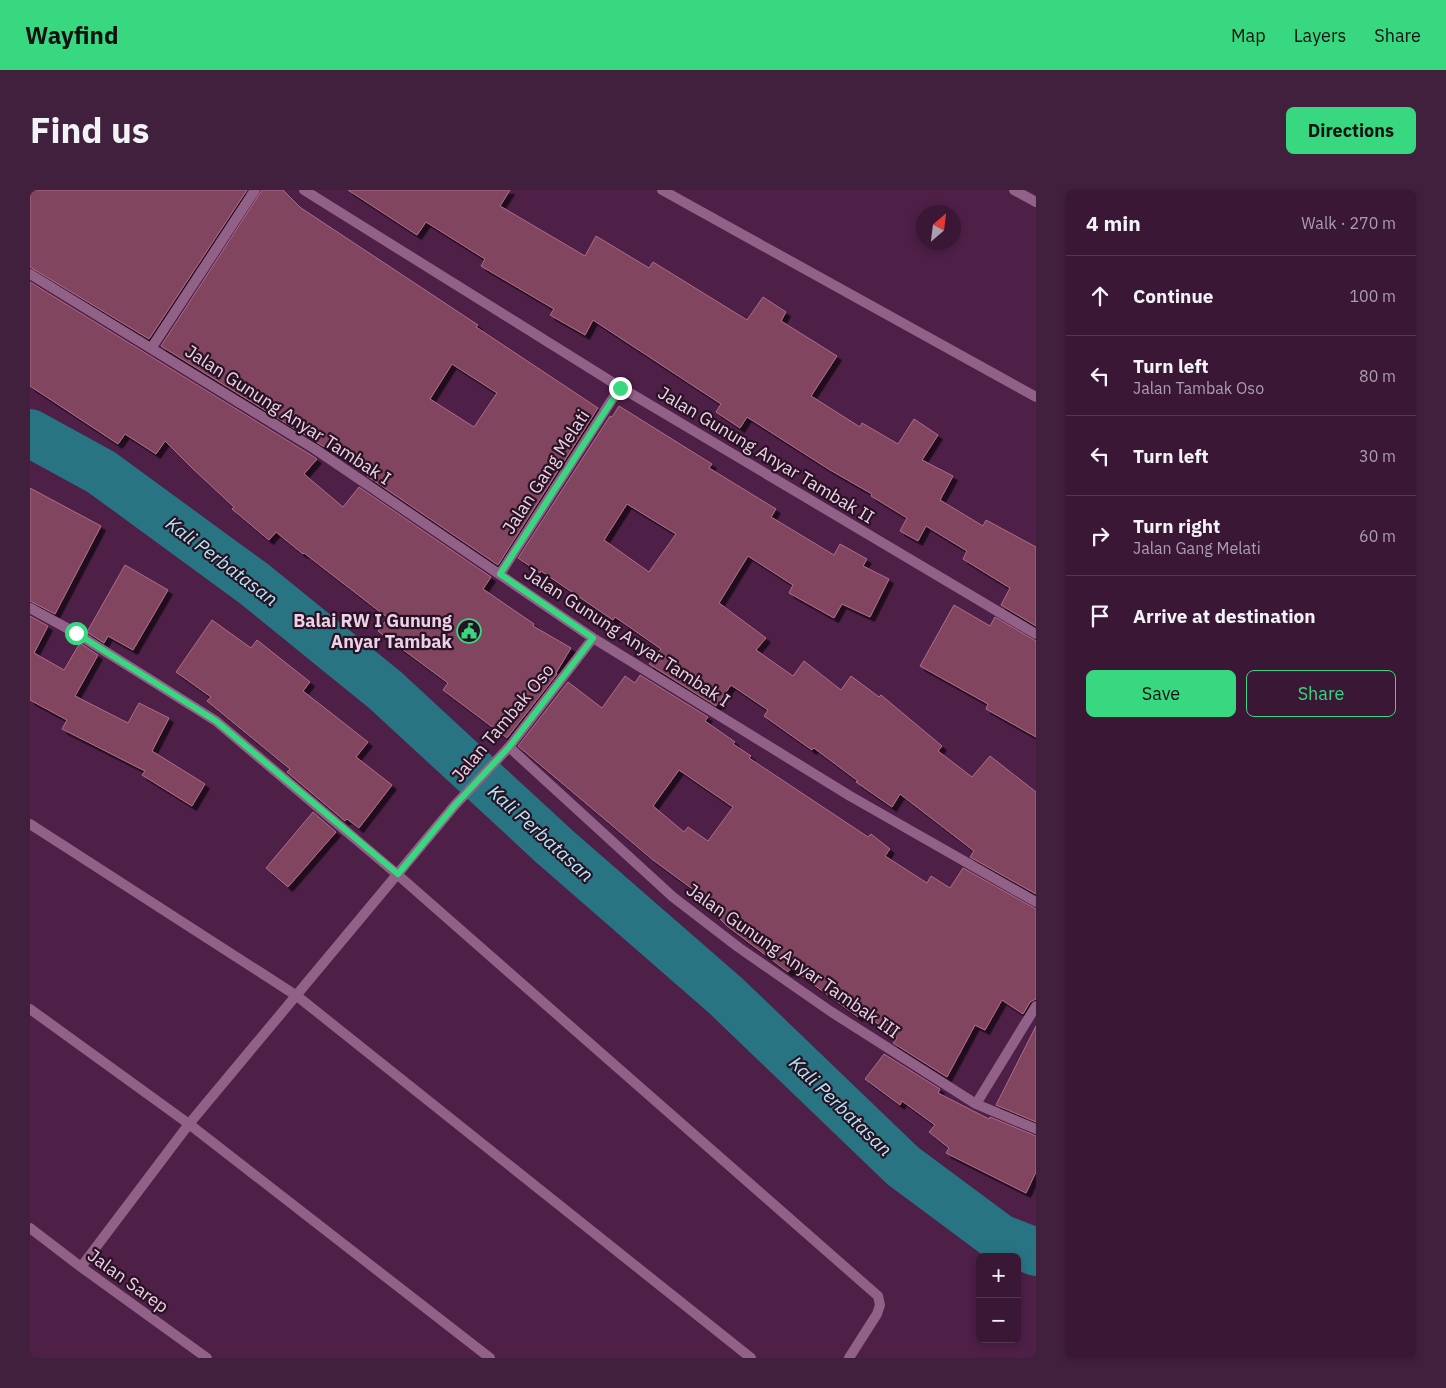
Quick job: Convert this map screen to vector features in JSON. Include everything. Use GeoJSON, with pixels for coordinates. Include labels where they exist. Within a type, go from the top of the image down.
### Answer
{"type":"FeatureCollection","features":[{"type":"Feature","properties":{"kind":"street"},"geometry":{"type":"LineString","coordinates":[[152,347],[255,190]]}},
{"type":"Feature","properties":{"kind":"street","name":"Jalan Gunung Anyar Tambak II"},"geometry":{"type":"LineString","coordinates":[[304,190],[620,388],[1036,634]]}},
{"type":"Feature","properties":{"kind":"street"},"geometry":{"type":"LineString","coordinates":[[662,190],[1036,397]]}},
{"type":"Feature","properties":{"kind":"street"},"geometry":{"type":"LineString","coordinates":[[1014,190],[1036,202]]}},
{"type":"Feature","properties":{"kind":"street","name":"Jalan Gunung Anyar Tambak I"},"geometry":{"type":"LineString","coordinates":[[30,274],[152,347],[315,449],[593,638],[850,796],[1036,902]]}},
{"type":"Feature","properties":{"kind":"street","name":"Jalan Gang Melati"},"geometry":{"type":"LineString","coordinates":[[500,574],[620,388]]}},
{"type":"Feature","properties":{"kind":"street"},"geometry":{"type":"LineString","coordinates":[[30,608],[76,633],[216,721],[398,874],[878,1296],[880,1305],[877,1314],[849,1358]]}},
{"type":"Feature","properties":{"kind":"street","name":"Jalan Tambak Oso"},"geometry":{"type":"LineString","coordinates":[[81,1267],[189,1124],[455,805],[509,747],[593,638]]}},
{"type":"Feature","properties":{"kind":"street","name":"Jalan Gunung Anyar Tambak III"},"geometry":{"type":"LineString","coordinates":[[509,747],[680,903],[738,947],[830,1011],[976,1104],[1036,1129]]}},
{"type":"Feature","properties":{"kind":"street"},"geometry":{"type":"LineString","coordinates":[[30,824],[296,996],[751,1358]]}},
{"type":"Feature","properties":{"kind":"street"},"geometry":{"type":"LineString","coordinates":[[976,1104],[1036,1006]]}},
{"type":"Feature","properties":{"kind":"street"},"geometry":{"type":"LineString","coordinates":[[30,1010],[189,1124],[490,1358]]}},
{"type":"Feature","properties":{"kind":"street","name":"Jalan Sarep"},"geometry":{"type":"LineString","coordinates":[[30,1228],[207,1358]]}},
{"type":"Feature","properties":{"kind":"building"},"geometry":{"type":"Polygon","coordinates":[[[30,190],[247,190],[149,339],[30,267],[30,190]]]}},
{"type":"Feature","properties":{"kind":"building"},"geometry":{"type":"Polygon","coordinates":[[[262,190],[283,190],[301,208],[478,325],[476,327],[598,408],[498,565],[367,476],[370,471],[332,446],[329,445],[326,448],[161,346],[262,190]],[[452,364],[430,399],[474,427],[497,393],[452,364]]]}},
{"type":"Feature","properties":{"kind":"building"},"geometry":{"type":"Polygon","coordinates":[[[348,190],[510,190],[500,206],[585,256],[596,236],[649,268],[653,262],[747,320],[763,297],[786,312],[781,321],[837,356],[811,396],[860,427],[862,423],[898,444],[914,419],[938,435],[922,460],[953,476],[940,500],[983,526],[986,520],[1036,547],[1036,626],[1001,605],[1010,588],[963,559],[967,551],[926,526],[918,541],[900,531],[907,518],[871,496],[872,494],[830,470],[747,417],[740,428],[716,412],[721,404],[593,320],[585,335],[550,315],[554,309],[481,266],[485,259],[426,222],[417,235],[348,190]]]}},
{"type":"Feature","properties":{"kind":"building"},"geometry":{"type":"Polygon","coordinates":[[[30,282],[317,459],[304,474],[343,507],[359,487],[491,577],[483,589],[534,624],[533,626],[571,648],[557,674],[507,738],[443,690],[448,683],[378,631],[388,618],[276,532],[269,540],[232,509],[234,507],[165,441],[156,454],[125,434],[118,444],[30,386],[30,282]]]}},
{"type":"Feature","properties":{"kind":"building"},"geometry":{"type":"Polygon","coordinates":[[[619,406],[712,464],[709,468],[776,509],[771,517],[834,555],[840,544],[867,559],[863,566],[889,579],[870,617],[842,604],[834,618],[789,593],[793,585],[748,556],[719,603],[766,638],[756,650],[793,676],[804,661],[841,690],[851,676],[879,697],[881,695],[942,746],[938,751],[972,777],[990,756],[1036,792],[1036,894],[970,857],[974,851],[900,794],[892,807],[856,782],[858,781],[814,748],[812,750],[764,716],[768,710],[731,685],[716,706],[649,664],[661,649],[615,617],[613,620],[541,571],[540,573],[518,558],[610,416],[612,417],[619,406]],[[627,504],[604,540],[649,572],[676,534],[627,504]]]}},
{"type":"Feature","properties":{"kind":"building"},"geometry":{"type":"Polygon","coordinates":[[[30,488],[101,526],[55,614],[30,601],[30,488]]]}},
{"type":"Feature","properties":{"kind":"building"},"geometry":{"type":"Polygon","coordinates":[[[125,565],[168,590],[133,650],[108,636],[104,643],[87,632],[125,565]]]}},
{"type":"Feature","properties":{"kind":"building"},"geometry":{"type":"Polygon","coordinates":[[[954,605],[990,626],[995,617],[1036,641],[1036,737],[986,709],[988,704],[920,666],[954,605]]]}},
{"type":"Feature","properties":{"kind":"building"},"geometry":{"type":"Polygon","coordinates":[[[30,616],[48,626],[34,653],[64,670],[80,643],[98,655],[75,696],[128,723],[139,703],[169,718],[152,751],[205,784],[192,806],[142,775],[145,771],[62,729],[67,720],[30,700],[30,616]]]}},
{"type":"Feature","properties":{"kind":"building"},"geometry":{"type":"Polygon","coordinates":[[[212,620],[251,648],[257,640],[310,682],[303,691],[368,742],[356,757],[392,785],[359,828],[347,819],[345,821],[287,772],[290,769],[207,701],[211,697],[176,672],[212,620]]]}},
{"type":"Feature","properties":{"kind":"building"},"geometry":{"type":"Polygon","coordinates":[[[640,675],[708,717],[705,721],[735,742],[733,744],[751,756],[749,758],[868,837],[871,834],[890,849],[885,856],[927,883],[931,876],[950,888],[963,868],[1036,909],[1036,999],[1030,1002],[1023,1014],[1002,1000],[985,1030],[975,1025],[947,1077],[893,1043],[897,1038],[862,1012],[858,1017],[791,968],[788,972],[727,926],[713,912],[717,907],[653,860],[518,746],[568,682],[602,708],[625,676],[635,683],[640,675]],[[679,770],[653,806],[684,832],[688,827],[708,841],[733,807],[679,770]]]}},
{"type":"Feature","properties":{"kind":"building"},"geometry":{"type":"Polygon","coordinates":[[[313,812],[336,832],[288,887],[266,868],[313,812]]]}},
{"type":"Feature","properties":{"kind":"building"},"geometry":{"type":"Polygon","coordinates":[[[1036,1026],[1036,1122],[996,1105],[1036,1026]]]}},
{"type":"Feature","properties":{"kind":"building"},"geometry":{"type":"Polygon","coordinates":[[[884,1054],[940,1089],[938,1093],[989,1119],[990,1117],[1036,1136],[1036,1172],[1026,1193],[946,1153],[949,1148],[929,1132],[935,1125],[902,1101],[900,1105],[865,1079],[884,1054]]]}},
{"type":"Feature","properties":{"kind":"waterway","name":"Kali Perbatasan"},"geometry":{"type":"LineString","coordinates":[[30,433],[101,472],[253,583],[385,690],[555,847],[726,996],[903,1166],[1000,1238],[1036,1252]]}},
{"type":"Feature","properties":{"kind":"place","name":"Balai RW I Gunung Anyar Tambak"},"geometry":{"type":"Point","coordinates":[469,631]}},
{"type":"Feature","properties":{"kind":"route"},"geometry":{"type":"LineString","coordinates":[[76,633],[216,721],[398,874],[455,805],[509,747],[593,638],[500,574],[620,388]]}}]}
